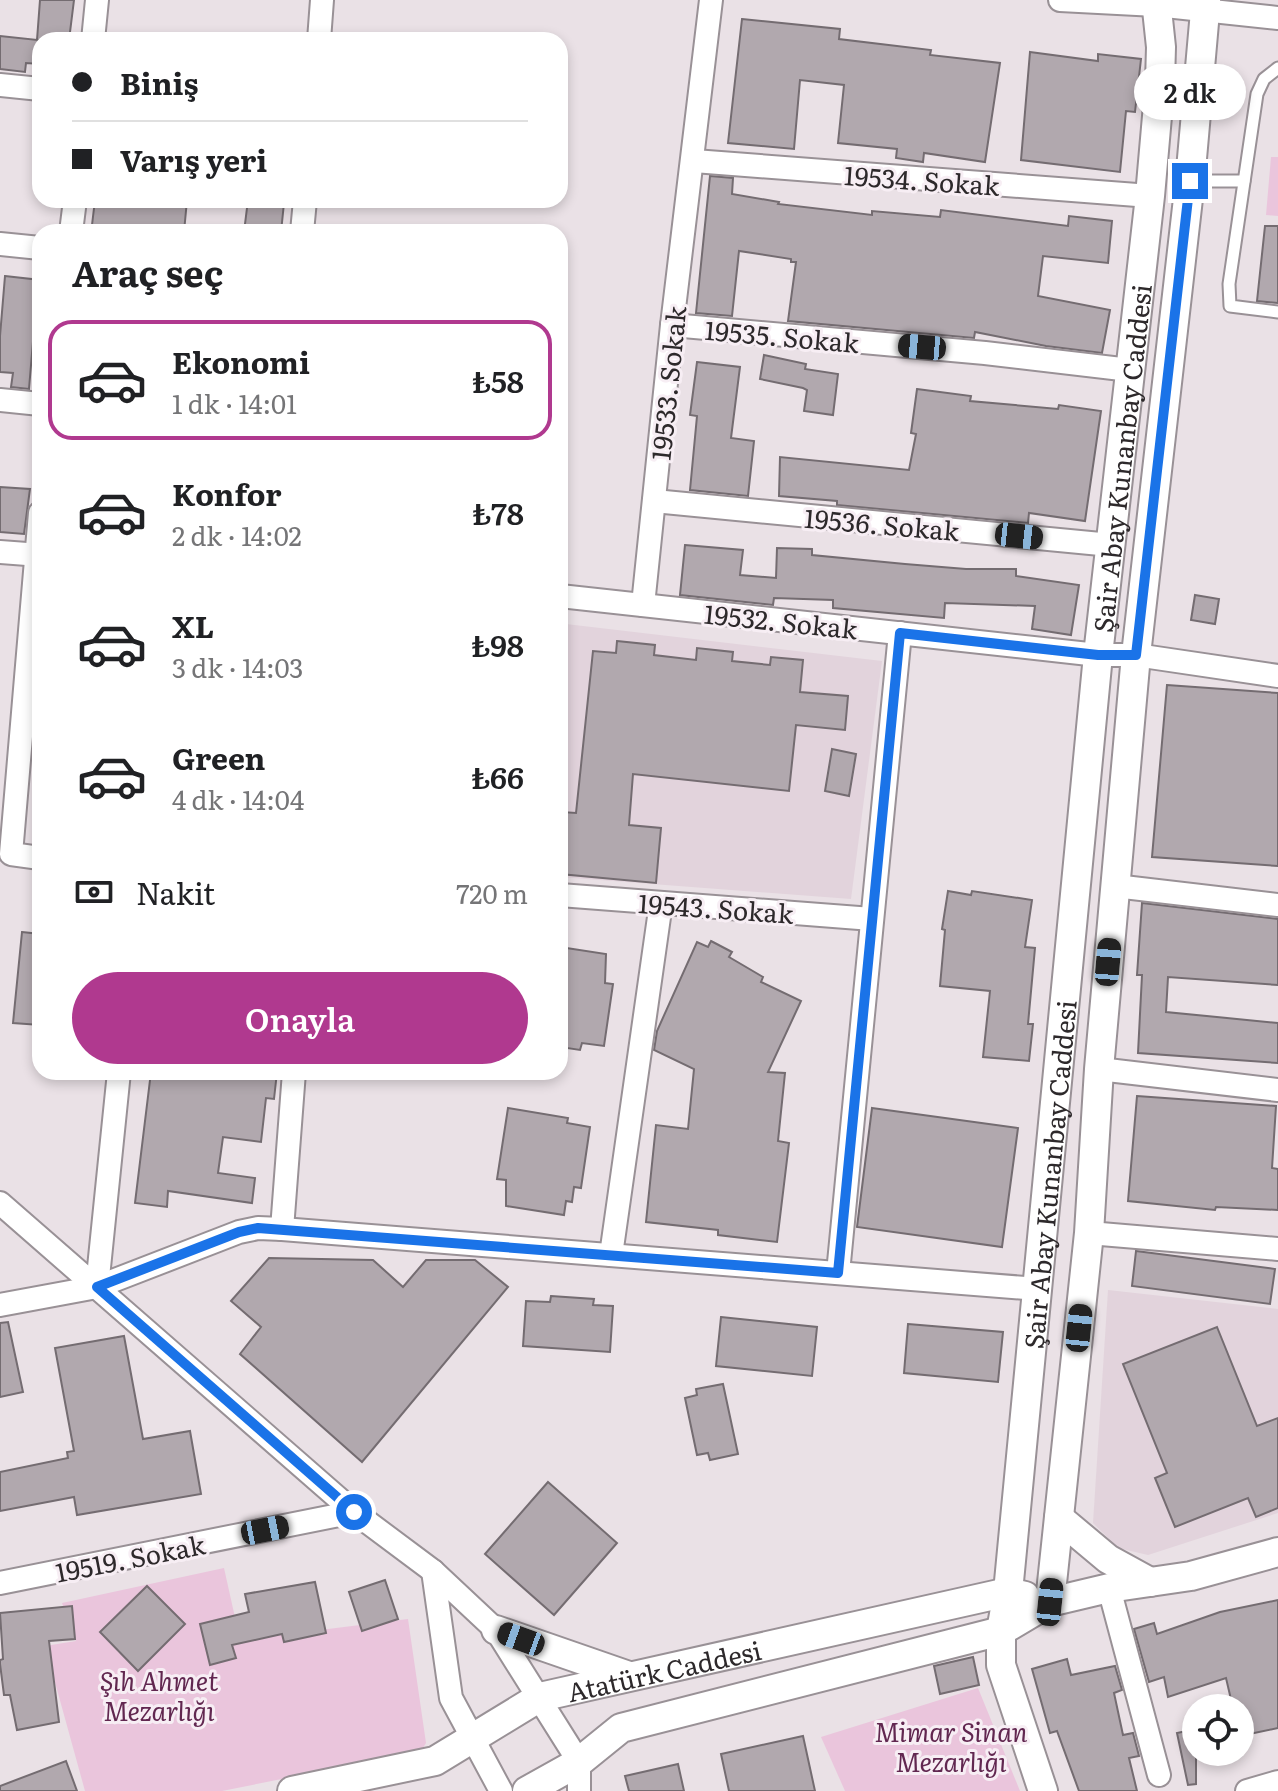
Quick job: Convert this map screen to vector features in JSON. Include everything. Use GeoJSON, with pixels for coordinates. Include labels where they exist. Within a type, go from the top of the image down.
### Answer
{"type":"FeatureCollection","features":[{"type":"Feature","properties":{"kind":"street"},"geometry":{"type":"LineString","coordinates":[[94,32],[97,0]]}},
{"type":"Feature","properties":{"kind":"street"},"geometry":{"type":"LineString","coordinates":[[320,32],[322,0]]}},
{"type":"Feature","properties":{"kind":"street","name":"19533. Sokak"},"geometry":{"type":"LineString","coordinates":[[643,605],[672,325],[711,0]]}},
{"type":"Feature","properties":{"kind":"street"},"geometry":{"type":"LineString","coordinates":[[1060,0],[1206,5],[1278,18]]}},
{"type":"Feature","properties":{"kind":"street","name":"Şair Abay Kunanbay Caddesi"},"geometry":{"type":"LineString","coordinates":[[1043,1791],[1001,1665],[1001,1631],[1008,1592],[1098,655],[1150,196],[1160,82],[1161,47],[1156,3]]}},
{"type":"Feature","properties":{"kind":"street","name":"Şair Abay Kunanbay Caddesi"},"geometry":{"type":"LineString","coordinates":[[1050,1602],[1089,1233],[1099,1069],[1136,655],[1190,181],[1206,5]]}},
{"type":"Feature","properties":{"kind":"street"},"geometry":{"type":"LineString","coordinates":[[0,85],[32,88]]}},
{"type":"Feature","properties":{"kind":"street","name":"19534. Sokak"},"geometry":{"type":"LineString","coordinates":[[694,161],[1150,196]]}},
{"type":"Feature","properties":{"kind":"street"},"geometry":{"type":"LineString","coordinates":[[0,244],[32,247]]}},
{"type":"Feature","properties":{"kind":"street","name":"19535. Sokak"},"geometry":{"type":"LineString","coordinates":[[672,325],[985,353],[1130,370]]}},
{"type":"Feature","properties":{"kind":"street"},"geometry":{"type":"LineString","coordinates":[[0,400],[32,403]]}},
{"type":"Feature","properties":{"kind":"street","name":"19536. Sokak"},"geometry":{"type":"LineString","coordinates":[[654,501],[1111,545]]}},
{"type":"Feature","properties":{"kind":"street"},"geometry":{"type":"LineString","coordinates":[[0,552],[32,554]]}},
{"type":"Feature","properties":{"kind":"street","name":"19532. Sokak"},"geometry":{"type":"LineString","coordinates":[[568,597],[1098,655],[1136,655],[1278,676]]}},
{"type":"Feature","properties":{"kind":"street"},"geometry":{"type":"LineString","coordinates":[[32,610],[6,853],[32,857]]}},
{"type":"Feature","properties":{"kind":"street"},"geometry":{"type":"LineString","coordinates":[[838,1273],[900,633]]}},
{"type":"Feature","properties":{"kind":"street"},"geometry":{"type":"LineString","coordinates":[[1115,886],[1278,905]]}},
{"type":"Feature","properties":{"kind":"street","name":"19543. Sokak"},"geometry":{"type":"LineString","coordinates":[[568,896],[872,919]]}},
{"type":"Feature","properties":{"kind":"street"},"geometry":{"type":"LineString","coordinates":[[611,1255],[661,903]]}},
{"type":"Feature","properties":{"kind":"street"},"geometry":{"type":"LineString","coordinates":[[1099,1069],[1278,1090]]}},
{"type":"Feature","properties":{"kind":"street"},"geometry":{"type":"LineString","coordinates":[[97,1287],[118,1080]]}},
{"type":"Feature","properties":{"kind":"street"},"geometry":{"type":"LineString","coordinates":[[282,1229],[293,1080]]}},
{"type":"Feature","properties":{"kind":"street"},"geometry":{"type":"LineString","coordinates":[[0,1203],[354,1512],[433,1571],[496,1630],[579,1762],[579,1791]]}},
{"type":"Feature","properties":{"kind":"street"},"geometry":{"type":"LineString","coordinates":[[0,1305],[97,1287],[239,1232],[258,1228],[1038,1289]]}},
{"type":"Feature","properties":{"kind":"street"},"geometry":{"type":"LineString","coordinates":[[1089,1233],[1278,1249]]}},
{"type":"Feature","properties":{"kind":"street","name":"19519. Sokak"},"geometry":{"type":"LineString","coordinates":[[0,1583],[354,1512]]}},
{"type":"Feature","properties":{"kind":"street"},"geometry":{"type":"LineString","coordinates":[[1059,1518],[1108,1559],[1150,1582]]}},
{"type":"Feature","properties":{"kind":"street","name":"Atatürk Caddesi"},"geometry":{"type":"LineString","coordinates":[[527,1791],[579,1762],[621,1728],[1001,1631],[1050,1602],[1109,1588],[1191,1576],[1278,1552]]}},
{"type":"Feature","properties":{"kind":"street"},"geometry":{"type":"LineString","coordinates":[[433,1571],[451,1698],[501,1791]]}},
{"type":"Feature","properties":{"kind":"street"},"geometry":{"type":"LineString","coordinates":[[1109,1588],[1159,1775]]}},
{"type":"Feature","properties":{"kind":"street","name":"Atatürk Caddesi"},"geometry":{"type":"LineString","coordinates":[[292,1791],[435,1761],[540,1697],[1008,1592],[1050,1602]]}},
{"type":"Feature","properties":{"kind":"street"},"geometry":{"type":"LineString","coordinates":[[496,1630],[630,1677]]}},
{"type":"Feature","properties":{"kind":"street"},"geometry":{"type":"LineString","coordinates":[[1247,1791],[1278,1782]]}},
{"type":"Feature","properties":{"kind":"lane"},"geometry":{"type":"LineString","coordinates":[[1278,68],[1264,79],[1257,94],[1229,284],[1230,306],[1278,312]]}},
{"type":"Feature","properties":{"kind":"lane"},"geometry":{"type":"LineString","coordinates":[[1190,181],[1244,181]]}},
{"type":"Feature","properties":{"kind":"shaded area"},"geometry":{"type":"Polygon","coordinates":[[[568,624],[882,661],[851,899],[568,878],[568,624]]]}},
{"type":"Feature","properties":{"kind":"shaded area"},"geometry":{"type":"Polygon","coordinates":[[[1108,1290],[1278,1309],[1278,1513],[1148,1555],[1118,1548],[1093,1523],[1108,1290]]]}},
{"type":"Feature","properties":{"kind":"green space"},"geometry":{"type":"Polygon","coordinates":[[[1271,157],[1278,157],[1278,216],[1266,215],[1271,157]]]}},
{"type":"Feature","properties":{"kind":"green space","name":"Şıh Ahmet Mezarlığı"},"geometry":{"type":"Polygon","coordinates":[[[224,1568],[240,1640],[408,1619],[426,1743],[421,1751],[222,1791],[85,1791],[45,1646],[76,1641],[62,1603],[224,1568]]]}},
{"type":"Feature","properties":{"kind":"green space","name":"Mimar Sinan Mezarlığı"},"geometry":{"type":"Polygon","coordinates":[[[978,1688],[1020,1791],[845,1791],[821,1737],[978,1688]]]}},
{"type":"Feature","properties":{"kind":"building"},"geometry":{"type":"Polygon","coordinates":[[[40,0],[74,0],[70,32],[38,32],[40,0]]]}},
{"type":"Feature","properties":{"kind":"building"},"geometry":{"type":"Polygon","coordinates":[[[742,19],[840,29],[839,39],[931,50],[930,55],[1000,63],[985,162],[924,153],[923,162],[896,158],[897,149],[838,143],[844,85],[800,80],[794,149],[728,143],[742,19]]]}},
{"type":"Feature","properties":{"kind":"building"},"geometry":{"type":"Polygon","coordinates":[[[0,36],[32,39],[32,63],[26,63],[25,72],[0,69],[0,36]]]}},
{"type":"Feature","properties":{"kind":"building"},"geometry":{"type":"Polygon","coordinates":[[[1030,52],[1098,61],[1098,54],[1141,59],[1135,112],[1126,111],[1120,172],[1021,160],[1030,52]]]}},
{"type":"Feature","properties":{"kind":"building"},"geometry":{"type":"Polygon","coordinates":[[[710,176],[733,178],[732,194],[778,204],[872,215],[872,211],[940,217],[941,210],[1068,226],[1069,216],[1112,221],[1108,263],[1043,256],[1038,296],[1110,310],[1102,353],[975,332],[974,338],[788,321],[796,262],[739,251],[732,316],[696,313],[710,176]]]}},
{"type":"Feature","properties":{"kind":"building"},"geometry":{"type":"Polygon","coordinates":[[[94,208],[186,208],[185,224],[92,224],[94,208]]]}},
{"type":"Feature","properties":{"kind":"building"},"geometry":{"type":"Polygon","coordinates":[[[247,208],[283,208],[282,224],[245,224],[247,208]]]}},
{"type":"Feature","properties":{"kind":"building"},"geometry":{"type":"Polygon","coordinates":[[[1265,226],[1278,226],[1278,303],[1257,301],[1265,226]]]}},
{"type":"Feature","properties":{"kind":"building"},"geometry":{"type":"Polygon","coordinates":[[[5,276],[32,279],[29,389],[11,387],[13,373],[0,372],[5,276]]]}},
{"type":"Feature","properties":{"kind":"building"},"geometry":{"type":"Polygon","coordinates":[[[764,355],[806,364],[805,369],[838,374],[833,415],[804,411],[807,390],[803,388],[760,379],[764,355]]]}},
{"type":"Feature","properties":{"kind":"building"},"geometry":{"type":"Polygon","coordinates":[[[697,362],[740,367],[731,438],[754,441],[748,496],[690,490],[697,416],[690,415],[697,362]]]}},
{"type":"Feature","properties":{"kind":"building"},"geometry":{"type":"Polygon","coordinates":[[[917,389],[971,396],[970,401],[1058,409],[1059,405],[1101,411],[1085,521],[1029,513],[1028,523],[837,505],[837,501],[779,496],[780,457],[909,470],[916,434],[911,433],[917,389]]]}},
{"type":"Feature","properties":{"kind":"building"},"geometry":{"type":"Polygon","coordinates":[[[0,487],[30,489],[24,534],[0,532],[0,487]]]}},
{"type":"Feature","properties":{"kind":"building"},"geometry":{"type":"Polygon","coordinates":[[[685,545],[743,550],[740,575],[776,578],[777,548],[812,549],[812,555],[905,564],[1016,569],[1016,576],[1079,585],[1071,635],[1032,629],[1035,606],[945,603],[944,618],[833,608],[833,600],[774,598],[773,605],[680,595],[685,545]]]}},
{"type":"Feature","properties":{"kind":"building"},"geometry":{"type":"Polygon","coordinates":[[[1195,595],[1219,599],[1215,624],[1191,620],[1195,595]]]}},
{"type":"Feature","properties":{"kind":"building"},"geometry":{"type":"Polygon","coordinates":[[[617,641],[655,645],[654,655],[696,660],[697,648],[733,652],[732,661],[770,665],[771,657],[803,660],[800,692],[848,696],[845,730],[796,725],[789,791],[633,774],[629,825],[661,828],[656,883],[568,875],[568,812],[576,813],[593,651],[616,653],[617,641]]]}},
{"type":"Feature","properties":{"kind":"building"},"geometry":{"type":"Polygon","coordinates":[[[1167,685],[1278,693],[1278,866],[1152,857],[1167,685]]]}},
{"type":"Feature","properties":{"kind":"building"},"geometry":{"type":"Polygon","coordinates":[[[832,749],[856,754],[849,796],[825,791],[832,749]]]}},
{"type":"Feature","properties":{"kind":"building"},"geometry":{"type":"Polygon","coordinates":[[[948,891],[971,895],[972,891],[1032,900],[1025,947],[1035,948],[1028,1024],[1033,1024],[1029,1061],[983,1057],[990,991],[940,986],[945,930],[942,929],[948,891]]]}},
{"type":"Feature","properties":{"kind":"building"},"geometry":{"type":"Polygon","coordinates":[[[1142,903],[1278,919],[1278,985],[1168,977],[1166,1012],[1278,1023],[1278,1063],[1138,1053],[1142,975],[1137,975],[1142,903]]]}},
{"type":"Feature","properties":{"kind":"building"},"geometry":{"type":"Polygon","coordinates":[[[22,932],[32,933],[32,1024],[13,1023],[22,932]]]}},
{"type":"Feature","properties":{"kind":"building"},"geometry":{"type":"Polygon","coordinates":[[[711,941],[732,952],[729,957],[763,977],[761,982],[801,1001],[768,1072],[785,1073],[778,1141],[789,1143],[777,1242],[718,1235],[718,1230],[646,1222],[656,1125],[688,1129],[694,1069],[654,1050],[657,1031],[697,942],[708,947],[711,941]]]}},
{"type":"Feature","properties":{"kind":"building"},"geometry":{"type":"Polygon","coordinates":[[[568,948],[606,954],[605,983],[613,984],[604,1046],[582,1043],[580,1050],[568,1048],[568,948]]]}},
{"type":"Feature","properties":{"kind":"building"},"geometry":{"type":"Polygon","coordinates":[[[150,1080],[276,1080],[274,1099],[266,1098],[261,1142],[223,1137],[218,1173],[255,1178],[252,1203],[168,1191],[167,1207],[135,1203],[150,1080]]]}},
{"type":"Feature","properties":{"kind":"building"},"geometry":{"type":"Polygon","coordinates":[[[1137,1096],[1276,1106],[1272,1168],[1278,1169],[1278,1210],[1216,1207],[1215,1210],[1128,1201],[1137,1096]]]}},
{"type":"Feature","properties":{"kind":"building"},"geometry":{"type":"Polygon","coordinates":[[[508,1108],[568,1118],[567,1123],[590,1127],[581,1188],[574,1187],[572,1202],[566,1201],[564,1215],[506,1206],[506,1180],[497,1179],[508,1108]]]}},
{"type":"Feature","properties":{"kind":"building"},"geometry":{"type":"Polygon","coordinates":[[[872,1108],[1018,1128],[1002,1247],[857,1227],[872,1108]]]}},
{"type":"Feature","properties":{"kind":"building"},"geometry":{"type":"Polygon","coordinates":[[[1136,1251],[1275,1269],[1270,1304],[1132,1286],[1136,1251]]]}},
{"type":"Feature","properties":{"kind":"building"},"geometry":{"type":"Polygon","coordinates":[[[269,1258],[373,1260],[403,1287],[426,1260],[475,1260],[508,1287],[362,1462],[240,1354],[261,1327],[231,1301],[269,1258]]]}},
{"type":"Feature","properties":{"kind":"building"},"geometry":{"type":"Polygon","coordinates":[[[551,1296],[594,1299],[593,1305],[613,1306],[610,1352],[523,1346],[526,1301],[550,1302],[551,1296]]]}},
{"type":"Feature","properties":{"kind":"building"},"geometry":{"type":"Polygon","coordinates":[[[721,1317],[817,1327],[812,1376],[716,1366],[721,1317]]]}},
{"type":"Feature","properties":{"kind":"building"},"geometry":{"type":"Polygon","coordinates":[[[8,1322],[23,1392],[0,1397],[0,1323],[8,1322]]]}},
{"type":"Feature","properties":{"kind":"building"},"geometry":{"type":"Polygon","coordinates":[[[908,1324],[1003,1332],[998,1382],[904,1373],[908,1324]]]}},
{"type":"Feature","properties":{"kind":"building"},"geometry":{"type":"Polygon","coordinates":[[[1217,1327],[1257,1426],[1278,1418],[1278,1508],[1256,1517],[1248,1498],[1175,1527],[1155,1478],[1167,1473],[1123,1364],[1217,1327]]]}},
{"type":"Feature","properties":{"kind":"building"},"geometry":{"type":"Polygon","coordinates":[[[124,1336],[143,1439],[190,1431],[201,1494],[77,1515],[74,1497],[0,1511],[0,1472],[68,1458],[67,1452],[74,1451],[55,1348],[124,1336]]]}},
{"type":"Feature","properties":{"kind":"building"},"geometry":{"type":"Polygon","coordinates":[[[723,1384],[738,1454],[710,1460],[708,1453],[697,1455],[685,1398],[697,1395],[696,1389],[723,1384]]]}},
{"type":"Feature","properties":{"kind":"building"},"geometry":{"type":"Polygon","coordinates":[[[548,1482],[617,1543],[554,1615],[485,1554],[548,1482]]]}},
{"type":"Feature","properties":{"kind":"building"},"geometry":{"type":"Polygon","coordinates":[[[385,1580],[398,1619],[362,1631],[349,1592],[385,1580]]]}},
{"type":"Feature","properties":{"kind":"building"},"geometry":{"type":"Polygon","coordinates":[[[315,1582],[326,1633],[284,1642],[282,1634],[232,1645],[236,1658],[210,1665],[200,1624],[249,1612],[245,1594],[315,1582]]]}},
{"type":"Feature","properties":{"kind":"building"},"geometry":{"type":"Polygon","coordinates":[[[147,1586],[185,1624],[138,1671],[100,1632],[147,1586]]]}},
{"type":"Feature","properties":{"kind":"building"},"geometry":{"type":"Polygon","coordinates":[[[1278,1600],[1278,1728],[1254,1733],[1254,1694],[1230,1694],[1226,1678],[1168,1697],[1164,1677],[1149,1682],[1134,1629],[1154,1623],[1157,1634],[1220,1612],[1278,1600]]]}},
{"type":"Feature","properties":{"kind":"building"},"geometry":{"type":"Polygon","coordinates":[[[72,1606],[75,1639],[49,1641],[59,1722],[17,1730],[10,1695],[4,1695],[0,1664],[3,1659],[0,1613],[72,1606]]]}},
{"type":"Feature","properties":{"kind":"building"},"geometry":{"type":"Polygon","coordinates":[[[973,1657],[979,1685],[940,1694],[934,1666],[973,1657]]]}},
{"type":"Feature","properties":{"kind":"building"},"geometry":{"type":"Polygon","coordinates":[[[1067,1659],[1071,1675],[1115,1666],[1122,1690],[1114,1693],[1123,1735],[1133,1733],[1139,1756],[1129,1758],[1137,1791],[1079,1791],[1057,1731],[1050,1733],[1032,1669],[1067,1659]]]}},
{"type":"Feature","properties":{"kind":"building"},"geometry":{"type":"Polygon","coordinates":[[[1182,1732],[1182,1757],[1177,1733],[1182,1732]]]}},
{"type":"Feature","properties":{"kind":"building"},"geometry":{"type":"Polygon","coordinates":[[[803,1736],[815,1791],[729,1791],[721,1754],[803,1736]]]}},
{"type":"Feature","properties":{"kind":"building"},"geometry":{"type":"Polygon","coordinates":[[[66,1761],[77,1791],[0,1791],[0,1786],[66,1761]]]}},
{"type":"Feature","properties":{"kind":"building"},"geometry":{"type":"Polygon","coordinates":[[[678,1764],[684,1791],[629,1791],[625,1776],[678,1764]]]}},
{"type":"Feature","properties":{"kind":"building"},"geometry":{"type":"Polygon","coordinates":[[[1184,1766],[1196,1766],[1196,1784],[1188,1785],[1184,1766]]]}},
{"type":"Feature","properties":{"kind":"route"},"geometry":{"type":"LineString","coordinates":[[354,1512],[97,1287],[239,1232],[258,1228],[838,1273],[900,633],[1098,655],[1136,655],[1190,181]]}}]}
